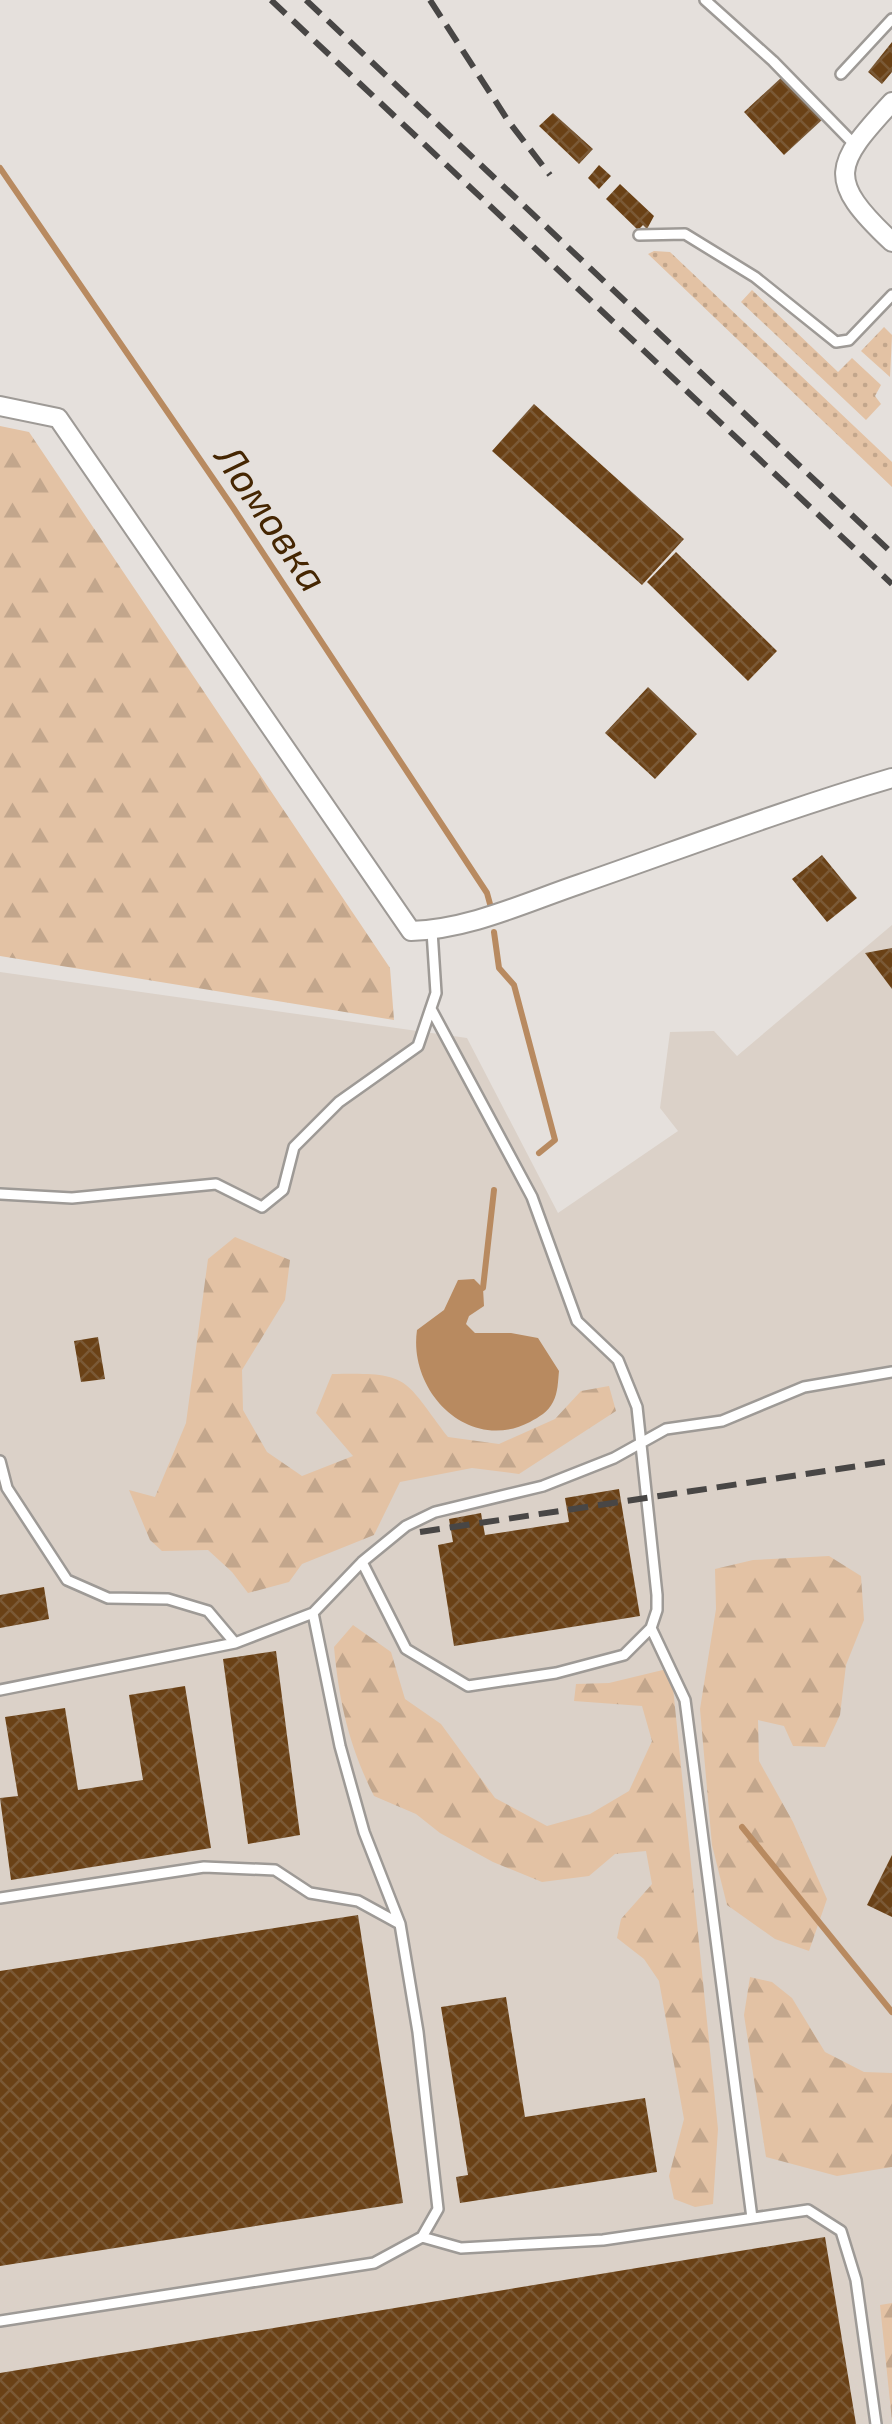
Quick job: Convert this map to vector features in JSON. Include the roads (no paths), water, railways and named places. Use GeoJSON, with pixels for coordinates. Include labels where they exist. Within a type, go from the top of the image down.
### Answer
{"type":"FeatureCollection","features":[{"type":"Feature","properties":{"kind":"street"},"geometry":{"type":"LineString","coordinates":[[892,102],[854,144],[846,163],[847,188],[867,217],[892,242]]}},
{"type":"Feature","properties":{"kind":"street"},"geometry":{"type":"LineString","coordinates":[[0,406],[58,418],[410,932],[432,931],[499,915],[808,803],[892,778]]}},
{"type":"Feature","properties":{"kind":"lane"},"geometry":{"type":"LineString","coordinates":[[706,0],[773,61],[854,144]]}},
{"type":"Feature","properties":{"kind":"lane"},"geometry":{"type":"LineString","coordinates":[[840,74],[892,20]]}},
{"type":"Feature","properties":{"kind":"lane"},"geometry":{"type":"LineString","coordinates":[[639,235],[685,234],[755,277],[836,342],[849,340],[892,295]]}},
{"type":"Feature","properties":{"kind":"lane"},"geometry":{"type":"LineString","coordinates":[[0,1194],[72,1198],[216,1184],[262,1207],[283,1190],[294,1147],[339,1102],[418,1046],[436,993],[432,931]]}},
{"type":"Feature","properties":{"kind":"lane"},"geometry":{"type":"LineString","coordinates":[[431,1010],[532,1197],[577,1321],[618,1360],[637,1406],[657,1595],[652,1628],[685,1700],[752,2218]]}},
{"type":"Feature","properties":{"kind":"lane"},"geometry":{"type":"LineString","coordinates":[[0,1690],[235,1643],[312,1613],[362,1562],[406,1526],[435,1512],[543,1486],[641,1445],[666,1429],[722,1421],[804,1387],[892,1372]]}},
{"type":"Feature","properties":{"kind":"lane"},"geometry":{"type":"LineString","coordinates":[[0,1461],[7,1488],[67,1580],[108,1598],[168,1599],[208,1611],[235,1643]]}},
{"type":"Feature","properties":{"kind":"lane"},"geometry":{"type":"LineString","coordinates":[[362,1562],[406,1649],[468,1686],[556,1673],[624,1655],[652,1628]]}},
{"type":"Feature","properties":{"kind":"lane"},"geometry":{"type":"LineString","coordinates":[[0,2321],[374,2263],[422,2237],[438,2209],[418,2032],[400,1924],[364,1832],[312,1613]]}},
{"type":"Feature","properties":{"kind":"lane"},"geometry":{"type":"LineString","coordinates":[[0,1898],[204,1867],[275,1870],[310,1892],[358,1901],[400,1924]]}},
{"type":"Feature","properties":{"kind":"lane"},"geometry":{"type":"LineString","coordinates":[[422,2237],[461,2248],[603,2240],[808,2210],[841,2231],[856,2280],[876,2424]]}},
{"type":"Feature","properties":{"kind":"waterway","name":"Ломовка"},"geometry":{"type":"LineString","coordinates":[[0,168],[234,509],[487,893],[490,904]]}},
{"type":"Feature","properties":{"kind":"waterway","name":"Ломовка"},"geometry":{"type":"LineString","coordinates":[[494,932],[499,968],[514,985],[555,1140],[539,1153]]}},
{"type":"Feature","properties":{"kind":"waterway"},"geometry":{"type":"LineString","coordinates":[[483,1288],[494,1190]]}},
{"type":"Feature","properties":{"kind":"waterway"},"geometry":{"type":"LineString","coordinates":[[742,1827],[892,2012]]}},
{"type":"Feature","properties":{"kind":"railway"},"geometry":{"type":"LineString","coordinates":[[271,0],[892,584]]}},
{"type":"Feature","properties":{"kind":"railway"},"geometry":{"type":"LineString","coordinates":[[306,0],[892,553]]}},
{"type":"Feature","properties":{"kind":"railway"},"geometry":{"type":"LineString","coordinates":[[430,0],[509,122],[550,175]]}},
{"type":"Feature","properties":{"kind":"railway"},"geometry":{"type":"LineString","coordinates":[[420,1532],[892,1461]]}}]}
